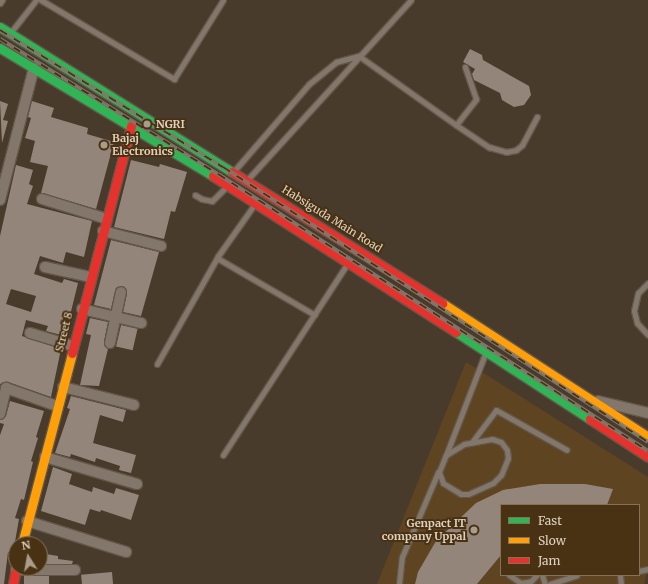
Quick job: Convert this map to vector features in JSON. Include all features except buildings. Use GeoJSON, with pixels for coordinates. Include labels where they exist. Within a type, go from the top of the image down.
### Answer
{"type":"FeatureCollection","features":[{"type":"Feature","properties":{"kind":"main road","name":"Habsiguda Main Road"},"geometry":{"type":"LineString","coordinates":[[0,27],[492,334],[648,437]]}},
{"type":"Feature","properties":{"kind":"main road"},"geometry":{"type":"LineString","coordinates":[[0,48],[255,202],[482,351],[648,457]]}},
{"type":"Feature","properties":{"kind":"main road","name":"Street 8"},"geometry":{"type":"LineString","coordinates":[[24,536],[46,457],[57,406],[131,126]]}},
{"type":"Feature","properties":{"kind":"main road"},"geometry":{"type":"LineString","coordinates":[[482,351],[492,334]]}},
{"type":"Feature","properties":{"kind":"street"},"geometry":{"type":"LineString","coordinates":[[0,200],[34,68]]}},
{"type":"Feature","properties":{"kind":"street"},"geometry":{"type":"LineString","coordinates":[[42,199],[107,219]]}},
{"type":"Feature","properties":{"kind":"street"},"geometry":{"type":"LineString","coordinates":[[103,231],[162,246]]}},
{"type":"Feature","properties":{"kind":"street"},"geometry":{"type":"LineString","coordinates":[[46,266],[90,278]]}},
{"type":"Feature","properties":{"kind":"street"},"geometry":{"type":"LineString","coordinates":[[110,343],[121,292]]}},
{"type":"Feature","properties":{"kind":"street"},"geometry":{"type":"LineString","coordinates":[[82,309],[141,323]]}},
{"type":"Feature","properties":{"kind":"street"},"geometry":{"type":"LineString","coordinates":[[30,333],[73,346]]}},
{"type":"Feature","properties":{"kind":"street"},"geometry":{"type":"LineString","coordinates":[[0,414],[3,387],[57,406]]}},
{"type":"Feature","properties":{"kind":"street"},"geometry":{"type":"LineString","coordinates":[[63,387],[134,405]]}},
{"type":"Feature","properties":{"kind":"street"},"geometry":{"type":"LineString","coordinates":[[591,399],[648,413]]}},
{"type":"Feature","properties":{"kind":"street"},"geometry":{"type":"LineString","coordinates":[[46,457],[137,484]]}},
{"type":"Feature","properties":{"kind":"street"},"geometry":{"type":"LineString","coordinates":[[27,521],[126,552]]}},
{"type":"Feature","properties":{"kind":"street"},"geometry":{"type":"LineString","coordinates":[[48,570],[76,570]]}},
{"type":"Feature","properties":{"kind":"lane"},"geometry":{"type":"LineString","coordinates":[[10,33],[36,0]]}},
{"type":"Feature","properties":{"kind":"lane"},"geometry":{"type":"LineString","coordinates":[[41,0],[174,79],[224,0]]}},
{"type":"Feature","properties":{"kind":"lane"},"geometry":{"type":"LineString","coordinates":[[247,180],[411,0]]}},
{"type":"Feature","properties":{"kind":"lane"},"geometry":{"type":"LineString","coordinates":[[233,171],[321,73],[340,60],[359,56],[489,147],[506,152],[516,150],[522,145],[537,117]]}},
{"type":"Feature","properties":{"kind":"lane"},"geometry":{"type":"LineString","coordinates":[[456,125],[476,98],[466,67]]}},
{"type":"Feature","properties":{"kind":"lane"},"geometry":{"type":"LineString","coordinates":[[195,195],[202,200],[212,201],[228,185]]}},
{"type":"Feature","properties":{"kind":"lane"},"geometry":{"type":"LineString","coordinates":[[157,364],[217,258],[255,202]]}},
{"type":"Feature","properties":{"kind":"lane"},"geometry":{"type":"LineString","coordinates":[[217,258],[315,315]]}},
{"type":"Feature","properties":{"kind":"lane"},"geometry":{"type":"LineString","coordinates":[[223,455],[348,263]]}},
{"type":"Feature","properties":{"kind":"lane"},"geometry":{"type":"LineString","coordinates":[[648,283],[638,293],[634,311],[637,323],[648,335]]}},
{"type":"Feature","properties":{"kind":"lane"},"geometry":{"type":"LineString","coordinates":[[399,584],[402,557],[446,455],[482,351]]}},
{"type":"Feature","properties":{"kind":"lane"},"geometry":{"type":"LineString","coordinates":[[472,442],[496,410],[567,450]]}},
{"type":"Feature","properties":{"kind":"lane"},"geometry":{"type":"LineString","coordinates":[[439,472],[442,483],[461,494],[468,494],[493,483],[505,466],[508,458],[507,450],[501,442],[492,440],[472,442],[446,455]]}},
{"type":"Feature","properties":{"kind":"lane"},"geometry":{"type":"LineString","coordinates":[[513,582],[526,583],[536,576]]}},
{"type":"Feature","properties":{"kind":"lane"},"geometry":{"type":"LineString","coordinates":[[550,584],[574,576]]}},
{"type":"Feature","properties":{"kind":"shaded area"},"geometry":{"type":"Polygon","coordinates":[[[466,362],[648,477],[648,568],[644,584],[377,584],[466,362]]]}},
{"type":"Feature","properties":{"kind":"railway"},"geometry":{"type":"LineString","coordinates":[[0,30],[223,167],[648,442]]}},
{"type":"Feature","properties":{"kind":"railway"},"geometry":{"type":"LineString","coordinates":[[0,39],[218,174],[648,451]]}},
{"type":"Feature","properties":{"kind":"traffic: fast"},"geometry":{"type":"LineString","coordinates":[[0,27],[232,172]]}},
{"type":"Feature","properties":{"kind":"traffic: fast"},"geometry":{"type":"LineString","coordinates":[[0,48],[213,176]]}},
{"type":"Feature","properties":{"kind":"traffic: fast"},"geometry":{"type":"LineString","coordinates":[[456,332],[590,419]]}},
{"type":"Feature","properties":{"kind":"traffic: slow"},"geometry":{"type":"LineString","coordinates":[[442,303],[648,437]]}},
{"type":"Feature","properties":{"kind":"traffic: slow"},"geometry":{"type":"LineString","coordinates":[[24,536],[72,353]]}},
{"type":"Feature","properties":{"kind":"traffic: jam"},"geometry":{"type":"LineString","coordinates":[[72,353],[131,126]]}},
{"type":"Feature","properties":{"kind":"traffic: jam"},"geometry":{"type":"LineString","coordinates":[[232,172],[442,303]]}},
{"type":"Feature","properties":{"kind":"traffic: jam"},"geometry":{"type":"LineString","coordinates":[[213,176],[456,332]]}},
{"type":"Feature","properties":{"kind":"traffic: jam"},"geometry":{"type":"LineString","coordinates":[[590,419],[648,457]]}},
{"type":"Feature","properties":{"kind":"traffic: jam"},"geometry":{"type":"LineString","coordinates":[[13,584],[14,576]]}},
{"type":"Feature","properties":{"kind":"place","name":"NGRI"},"geometry":{"type":"Point","coordinates":[147,124]}},
{"type":"Feature","properties":{"kind":"place","name":"Bajaj Electronics"},"geometry":{"type":"Point","coordinates":[104,145]}},
{"type":"Feature","properties":{"kind":"place","name":"Genpact IT company Uppal"},"geometry":{"type":"Point","coordinates":[474,530]}}]}
